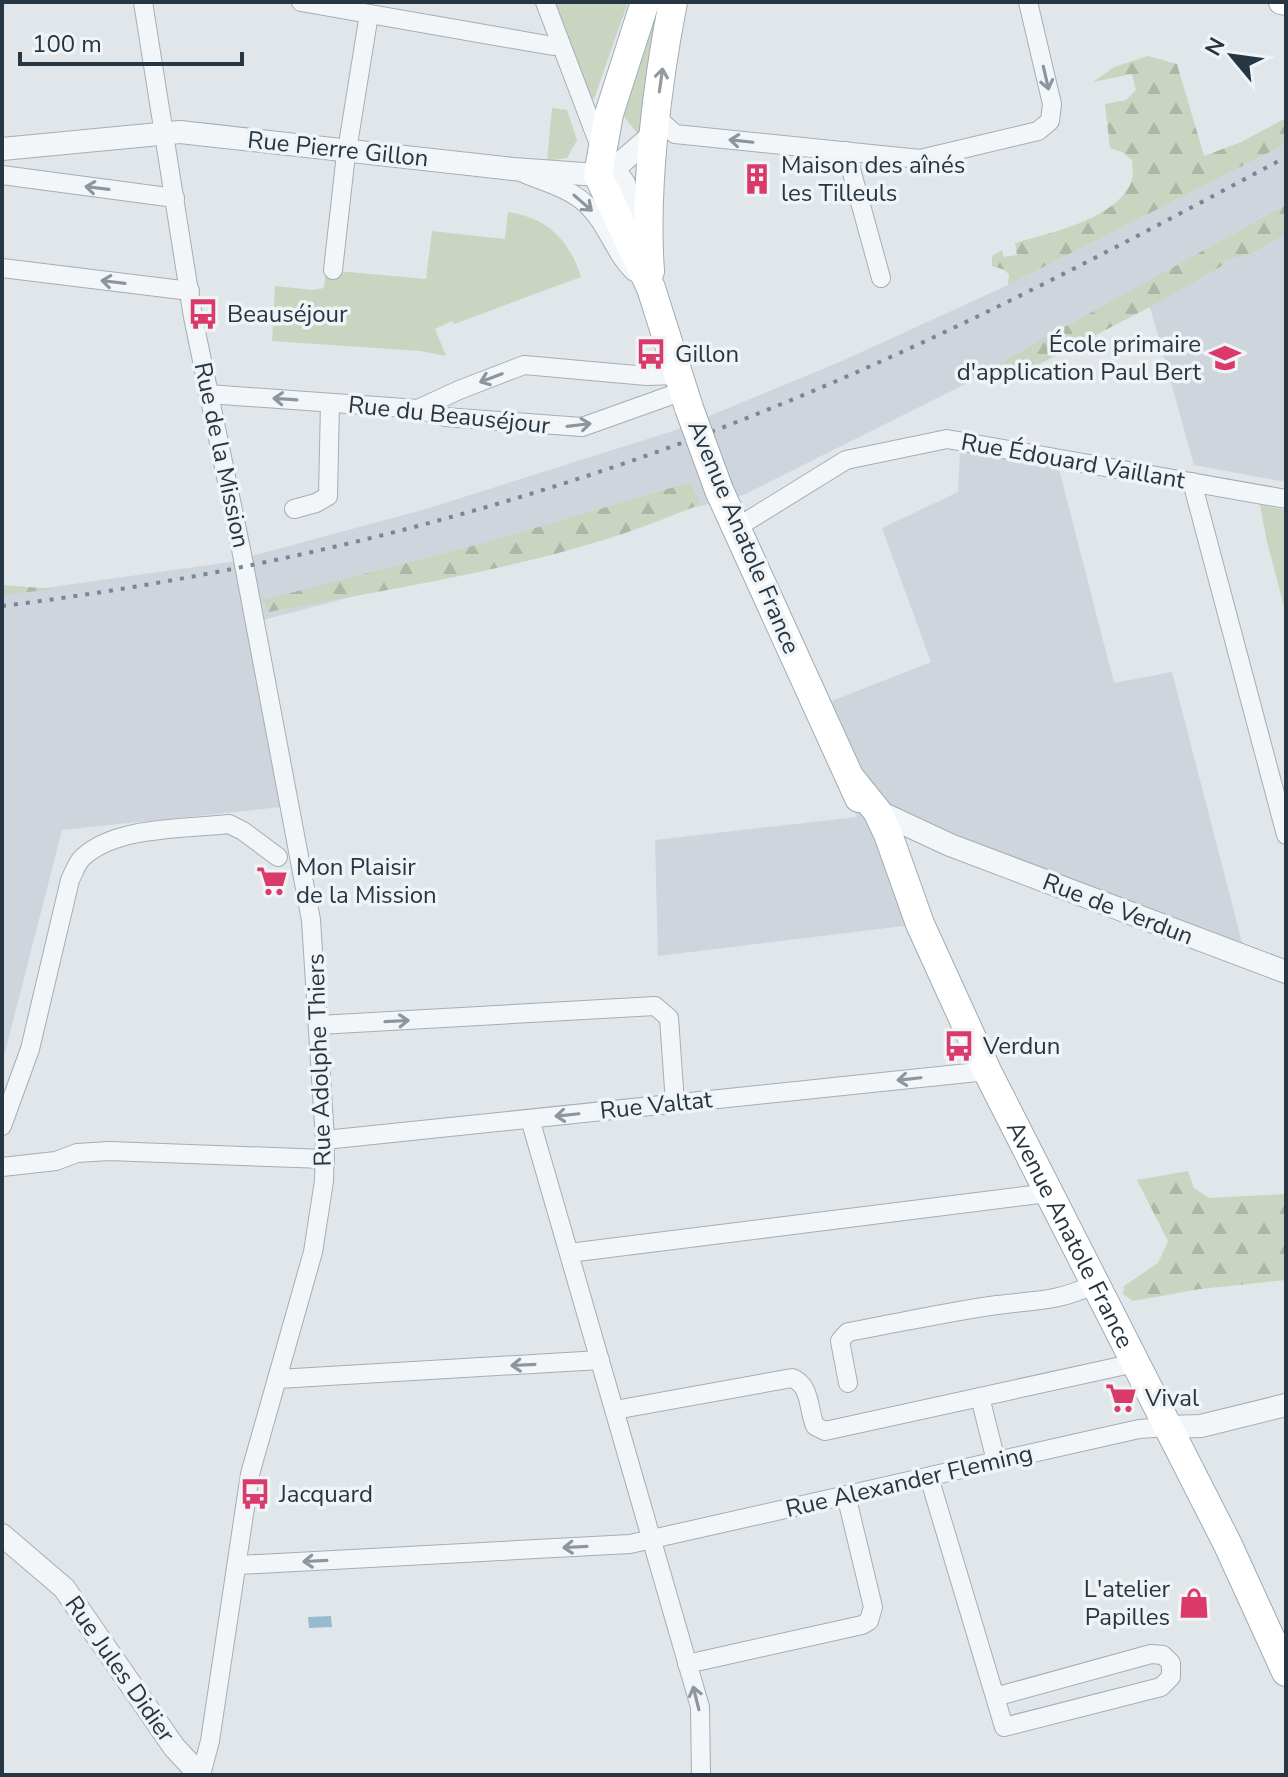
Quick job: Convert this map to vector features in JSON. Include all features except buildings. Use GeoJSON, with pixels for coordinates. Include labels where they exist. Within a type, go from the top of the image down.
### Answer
{"type":"FeatureCollection","features":[{"type":"Feature","properties":{"kind":"main road"},"geometry":{"type":"LineString","coordinates":[[611,155],[609,114],[645,2]]}},
{"type":"Feature","properties":{"kind":"main road"},"geometry":{"type":"LineString","coordinates":[[651,288],[648,242],[656,125],[673,2]]}},
{"type":"Feature","properties":{"kind":"main road","name":"Avenue Anatole France"},"geometry":{"type":"LineString","coordinates":[[611,155],[683,391],[719,490],[852,780],[878,823],[883,859],[920,924],[987,1071],[1228,1545],[1286,1672]]}},
{"type":"Feature","properties":{"kind":"street","name":"Rue de la Mission"},"geometry":{"type":"LineString","coordinates":[[143,2],[208,394],[247,577]]}},
{"type":"Feature","properties":{"kind":"street"},"geometry":{"type":"LineString","coordinates":[[301,2],[553,46]]}},
{"type":"Feature","properties":{"kind":"street","name":"Avenue Anatole France"},"geometry":{"type":"LineString","coordinates":[[535,2],[553,46],[611,155],[607,176],[618,188],[641,246],[651,288]]}},
{"type":"Feature","properties":{"kind":"street","name":"Avenue Anatole France"},"geometry":{"type":"LineString","coordinates":[[545,2],[597,139],[611,155]]}},
{"type":"Feature","properties":{"kind":"street"},"geometry":{"type":"LineString","coordinates":[[611,155],[656,125],[675,134],[920,159],[1038,131],[1050,121],[1052,104],[1028,2]]}},
{"type":"Feature","properties":{"kind":"street"},"geometry":{"type":"LineString","coordinates":[[333,270],[369,14]]}},
{"type":"Feature","properties":{"kind":"street","name":"Rue Pierre Gillon"},"geometry":{"type":"LineString","coordinates":[[2,149],[163,132],[513,169],[611,155]]}},
{"type":"Feature","properties":{"kind":"street"},"geometry":{"type":"LineString","coordinates":[[846,151],[881,278]]}},
{"type":"Feature","properties":{"kind":"street","name":"Rue Pierre Gillon"},"geometry":{"type":"LineString","coordinates":[[513,169],[570,192],[587,204],[625,263],[651,288]]}},
{"type":"Feature","properties":{"kind":"street"},"geometry":{"type":"LineString","coordinates":[[2,175],[175,198]]}},
{"type":"Feature","properties":{"kind":"street"},"geometry":{"type":"LineString","coordinates":[[2,268],[190,291]]}},
{"type":"Feature","properties":{"kind":"street"},"geometry":{"type":"LineString","coordinates":[[418,409],[524,365],[647,376],[683,391]]}},
{"type":"Feature","properties":{"kind":"street","name":"Rue du Beauséjour"},"geometry":{"type":"LineString","coordinates":[[208,394],[418,409],[445,417],[582,427],[683,391]]}},
{"type":"Feature","properties":{"kind":"street"},"geometry":{"type":"LineString","coordinates":[[294,509],[328,496],[330,403]]}},
{"type":"Feature","properties":{"kind":"street","name":"Rue Édouard Vaillant"},"geometry":{"type":"LineString","coordinates":[[736,528],[846,460],[947,439],[1286,499]]}},
{"type":"Feature","properties":{"kind":"street"},"geometry":{"type":"LineString","coordinates":[[1192,482],[1286,835]]}},
{"type":"Feature","properties":{"kind":"street","name":"Rue Adolphe Thiers"},"geometry":{"type":"LineString","coordinates":[[201,1775],[210,1741],[250,1474],[313,1252],[325,1150],[311,920],[247,577]]}},
{"type":"Feature","properties":{"kind":"street","name":"Rue de Verdun"},"geometry":{"type":"LineString","coordinates":[[878,823],[950,845],[1286,972]]}},
{"type":"Feature","properties":{"kind":"street"},"geometry":{"type":"LineString","coordinates":[[2,1126],[30,1049],[70,880],[80,860],[99,845],[126,835],[229,824],[278,857]]}},
{"type":"Feature","properties":{"kind":"street"},"geometry":{"type":"LineString","coordinates":[[319,1025],[655,1006],[669,1018],[675,1103]]}},
{"type":"Feature","properties":{"kind":"street","name":"Rue Valtat"},"geometry":{"type":"LineString","coordinates":[[2,1167],[56,1161],[77,1153],[109,1151],[325,1150],[530,1119],[987,1071]]}},
{"type":"Feature","properties":{"kind":"street"},"geometry":{"type":"LineString","coordinates":[[530,1119],[700,1707],[701,1775]]}},
{"type":"Feature","properties":{"kind":"street"},"geometry":{"type":"LineString","coordinates":[[569,1253],[1048,1193]]}},
{"type":"Feature","properties":{"kind":"street"},"geometry":{"type":"LineString","coordinates":[[848,1383],[840,1341],[848,1332],[999,1305],[1040,1302],[1070,1296],[1095,1284]]}},
{"type":"Feature","properties":{"kind":"street"},"geometry":{"type":"LineString","coordinates":[[278,1379],[600,1360]]}},
{"type":"Feature","properties":{"kind":"street"},"geometry":{"type":"LineString","coordinates":[[615,1410],[792,1378],[801,1382],[806,1389],[815,1426],[825,1431],[1135,1363]]}},
{"type":"Feature","properties":{"kind":"street"},"geometry":{"type":"LineString","coordinates":[[980,1397],[996,1461]]}},
{"type":"Feature","properties":{"kind":"street"},"geometry":{"type":"LineString","coordinates":[[1167,1427],[1201,1426],[1286,1405]]}},
{"type":"Feature","properties":{"kind":"street","name":"Rue Alexander Fleming"},"geometry":{"type":"LineString","coordinates":[[238,1565],[630,1544],[1139,1429],[1167,1427]]}},
{"type":"Feature","properties":{"kind":"street"},"geometry":{"type":"LineString","coordinates":[[929,1477],[995,1697],[1004,1727],[1161,1687],[1171,1677],[1171,1663],[1163,1655],[1151,1654],[995,1697]]}},
{"type":"Feature","properties":{"kind":"street"},"geometry":{"type":"LineString","coordinates":[[687,1664],[869,1621],[873,1607],[846,1495]]}},
{"type":"Feature","properties":{"kind":"street","name":"Rue Jules Didier"},"geometry":{"type":"LineString","coordinates":[[2,1535],[64,1588],[174,1747],[201,1775]]}},
{"type":"Feature","properties":{"kind":"shaded area"},"geometry":{"type":"Polygon","coordinates":[[[1286,144],[1286,482],[1194,465],[1150,307],[1143,295],[743,495],[255,622],[281,807],[62,830],[2,1064],[2,594],[230,562],[426,509],[673,431],[842,361],[1008,285],[1286,144]]]}},
{"type":"Feature","properties":{"kind":"shaded area"},"geometry":{"type":"Polygon","coordinates":[[[960,451],[1059,469],[1114,683],[1172,672],[1245,954],[878,823],[920,924],[658,956],[655,840],[857,817],[809,710],[931,662],[882,528],[958,492],[960,451]]]}},
{"type":"Feature","properties":{"kind":"green space"},"geometry":{"type":"Polygon","coordinates":[[[552,2],[628,2],[594,99],[592,99],[552,2]]]}},
{"type":"Feature","properties":{"kind":"green space"},"geometry":{"type":"Polygon","coordinates":[[[654,2],[665,2],[642,130],[638,134],[618,109],[654,2]]]}},
{"type":"Feature","properties":{"kind":"green space"},"geometry":{"type":"Polygon","coordinates":[[[1148,56],[1177,64],[1204,156],[1241,142],[1286,118],[1286,144],[1008,285],[1009,275],[1005,270],[992,266],[992,256],[1002,250],[1004,257],[1017,255],[1015,243],[1082,222],[1099,214],[1125,193],[1133,177],[1132,160],[1110,148],[1105,104],[1126,100],[1136,90],[1132,74],[1093,82],[1114,67],[1148,56]]]}},
{"type":"Feature","properties":{"kind":"green space"},"geometry":{"type":"Polygon","coordinates":[[[552,108],[567,110],[577,140],[567,158],[547,161],[552,108]]]}},
{"type":"Feature","properties":{"kind":"green space"},"geometry":{"type":"Polygon","coordinates":[[[1286,205],[1286,234],[1252,253],[1224,261],[1225,264],[1150,307],[1001,384],[1005,360],[1286,205]]]}},
{"type":"Feature","properties":{"kind":"green space"},"geometry":{"type":"Polygon","coordinates":[[[508,212],[534,219],[555,232],[570,252],[581,277],[435,329],[446,356],[420,351],[272,341],[275,286],[313,290],[324,288],[326,270],[426,279],[432,231],[505,239],[508,212]]]}},
{"type":"Feature","properties":{"kind":"green space"},"geometry":{"type":"Polygon","coordinates":[[[691,482],[700,504],[649,525],[542,557],[269,612],[263,600],[488,542],[691,482]]]}},
{"type":"Feature","properties":{"kind":"green space"},"geometry":{"type":"Polygon","coordinates":[[[1260,505],[1286,510],[1286,614],[1267,542],[1260,505]]]}},
{"type":"Feature","properties":{"kind":"green space"},"geometry":{"type":"Polygon","coordinates":[[[2,585],[54,589],[2,595],[2,585]]]}},
{"type":"Feature","properties":{"kind":"green space"},"geometry":{"type":"Polygon","coordinates":[[[1188,1171],[1194,1188],[1209,1198],[1286,1194],[1286,1280],[1200,1289],[1133,1301],[1123,1294],[1124,1286],[1158,1263],[1168,1241],[1137,1180],[1188,1171]]]}},
{"type":"Feature","properties":{"kind":"water"},"geometry":{"type":"Polygon","coordinates":[[[331,1616],[332,1627],[309,1628],[308,1617],[331,1616]]]}},
{"type":"Feature","properties":{"kind":"railway"},"geometry":{"type":"LineString","coordinates":[[2,606],[102,592],[299,555],[494,505],[685,442],[844,378],[973,319],[1286,157]]}},
{"type":"Feature","properties":{"kind":"place","name":"Maison des aînés les Tilleuls"},"geometry":{"type":"Point","coordinates":[757,179]}},
{"type":"Feature","properties":{"kind":"place","name":"Beauséjour"},"geometry":{"type":"Point","coordinates":[203,314]}},
{"type":"Feature","properties":{"kind":"place","name":"Gillon"},"geometry":{"type":"Point","coordinates":[651,354]}},
{"type":"Feature","properties":{"kind":"place","name":"École primaire d'application Paul Bert"},"geometry":{"type":"Point","coordinates":[1225,358]}},
{"type":"Feature","properties":{"kind":"place","name":"Mon Plaisir de la Mission"},"geometry":{"type":"Point","coordinates":[272,881]}},
{"type":"Feature","properties":{"kind":"place","name":"Verdun"},"geometry":{"type":"Point","coordinates":[959,1046]}},
{"type":"Feature","properties":{"kind":"place","name":"Vival"},"geometry":{"type":"Point","coordinates":[1121,1398]}},
{"type":"Feature","properties":{"kind":"place","name":"Jacquard"},"geometry":{"type":"Point","coordinates":[255,1494]}},
{"type":"Feature","properties":{"kind":"place","name":"L'atelier Papilles"},"geometry":{"type":"Point","coordinates":[1194,1603]}}]}
